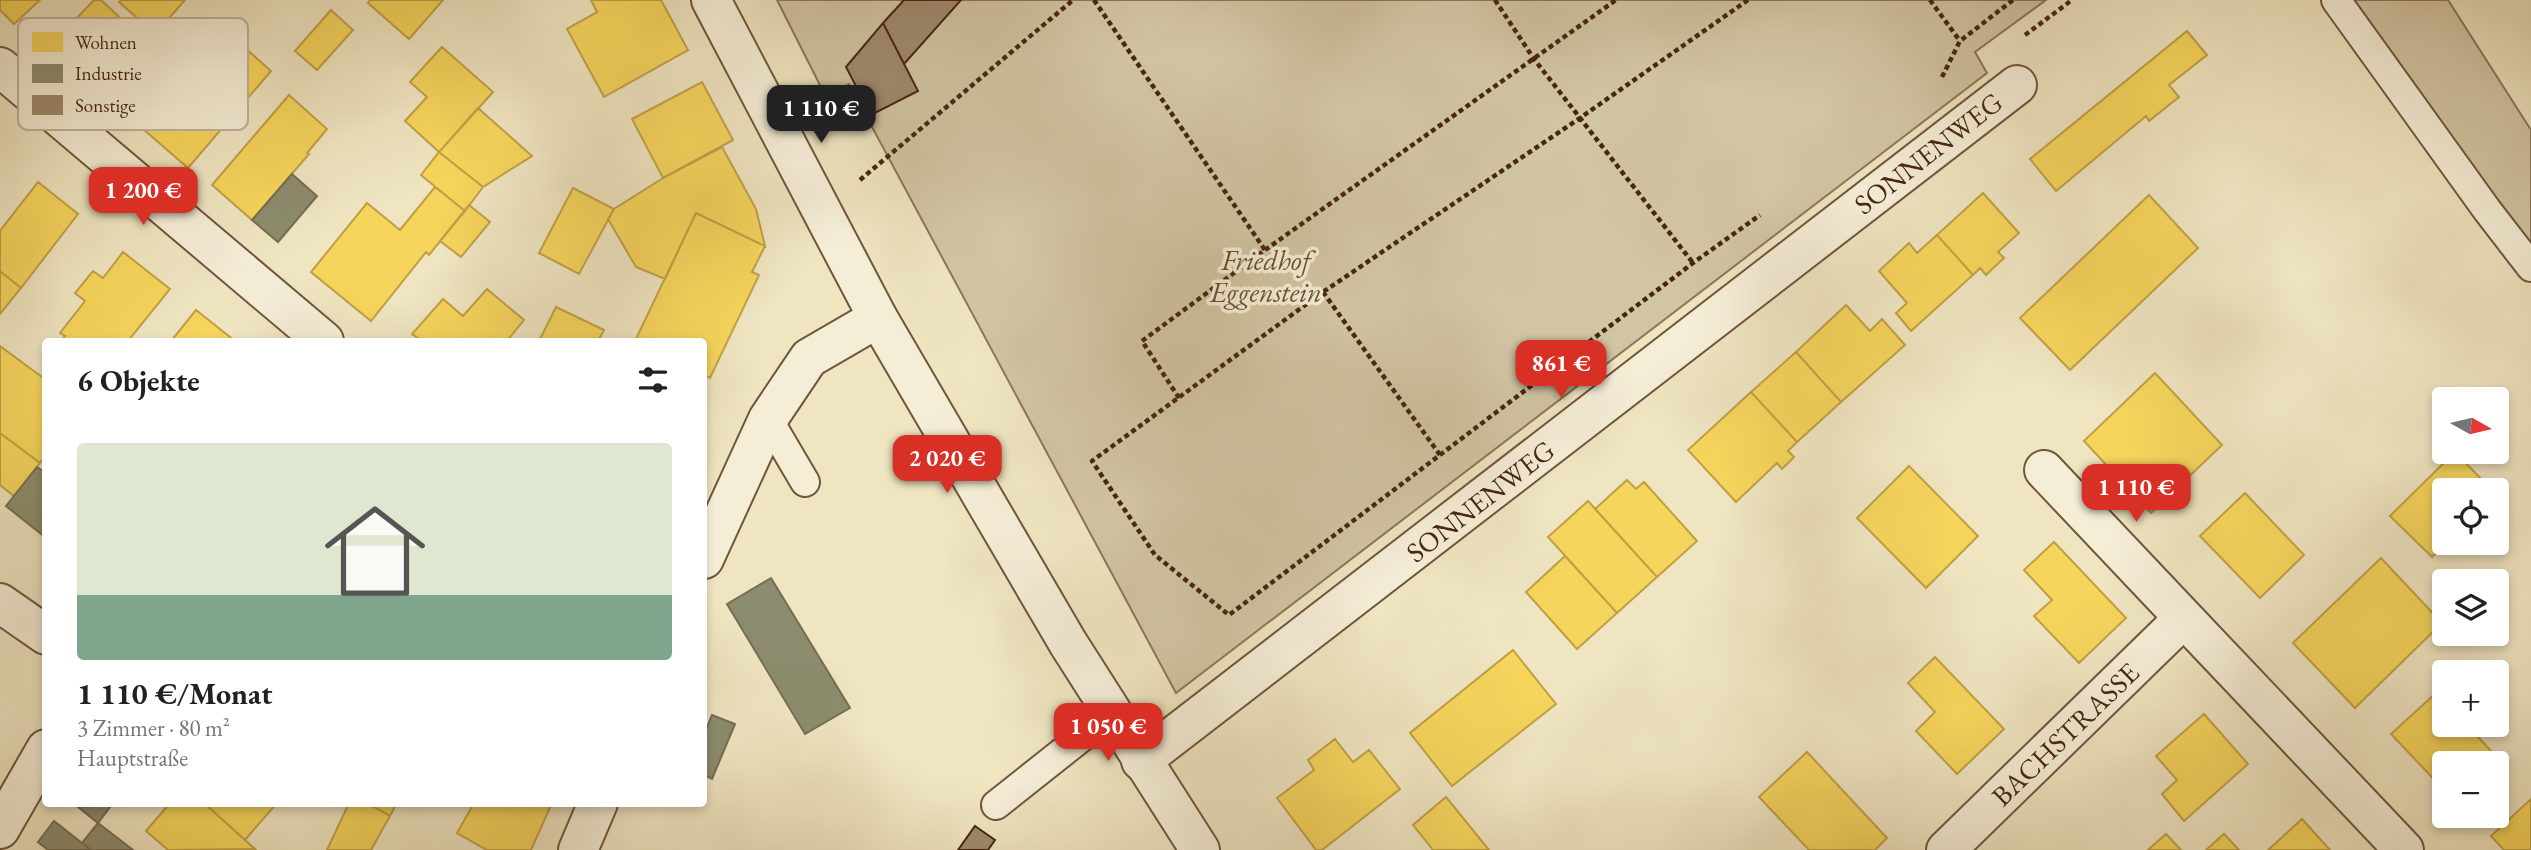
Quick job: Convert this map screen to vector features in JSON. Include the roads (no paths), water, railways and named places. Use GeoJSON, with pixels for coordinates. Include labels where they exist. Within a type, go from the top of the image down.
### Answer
{"type":"FeatureCollection","features":[{"type":"Feature","properties":{"kind":"street"},"geometry":{"type":"LineString","coordinates":[[711,0],[878,318],[1068,643],[1200,850]]}},
{"type":"Feature","properties":{"kind":"street"},"geometry":{"type":"LineString","coordinates":[[0,66],[18,81]]}},
{"type":"Feature","properties":{"kind":"street","name":"SONNENWEG"},"geometry":{"type":"LineString","coordinates":[[1141,761],[2017,85]]}},
{"type":"Feature","properties":{"kind":"street"},"geometry":{"type":"LineString","coordinates":[[75,130],[320,338]]}},
{"type":"Feature","properties":{"kind":"street"},"geometry":{"type":"LineString","coordinates":[[707,552],[768,419],[809,358],[878,318]]}},
{"type":"Feature","properties":{"kind":"street"},"geometry":{"type":"LineString","coordinates":[[2044,470],[2404,850]]}},
{"type":"Feature","properties":{"kind":"street"},"geometry":{"type":"LineString","coordinates":[[0,603],[42,632]]}},
{"type":"Feature","properties":{"kind":"street","name":"BACHSTRASSE"},"geometry":{"type":"LineString","coordinates":[[1946,850],[2184,618]]}},
{"type":"Feature","properties":{"kind":"street"},"geometry":{"type":"LineString","coordinates":[[0,829],[42,757]]}},
{"type":"Feature","properties":{"kind":"street"},"geometry":{"type":"LineString","coordinates":[[578,850],[596,807]]}},
{"type":"Feature","properties":{"kind":"lane"},"geometry":{"type":"LineString","coordinates":[[2336,0],[2531,267]]}},
{"type":"Feature","properties":{"kind":"lane"},"geometry":{"type":"LineString","coordinates":[[768,419],[805,482]]}},
{"type":"Feature","properties":{"kind":"lane"},"geometry":{"type":"LineString","coordinates":[[996,806],[1112,713]]}},
{"type":"Feature","properties":{"kind":"park label","name":"Friedhof Eggenstein"},"geometry":{"type":"Point","coordinates":[1266,276]}}]}
